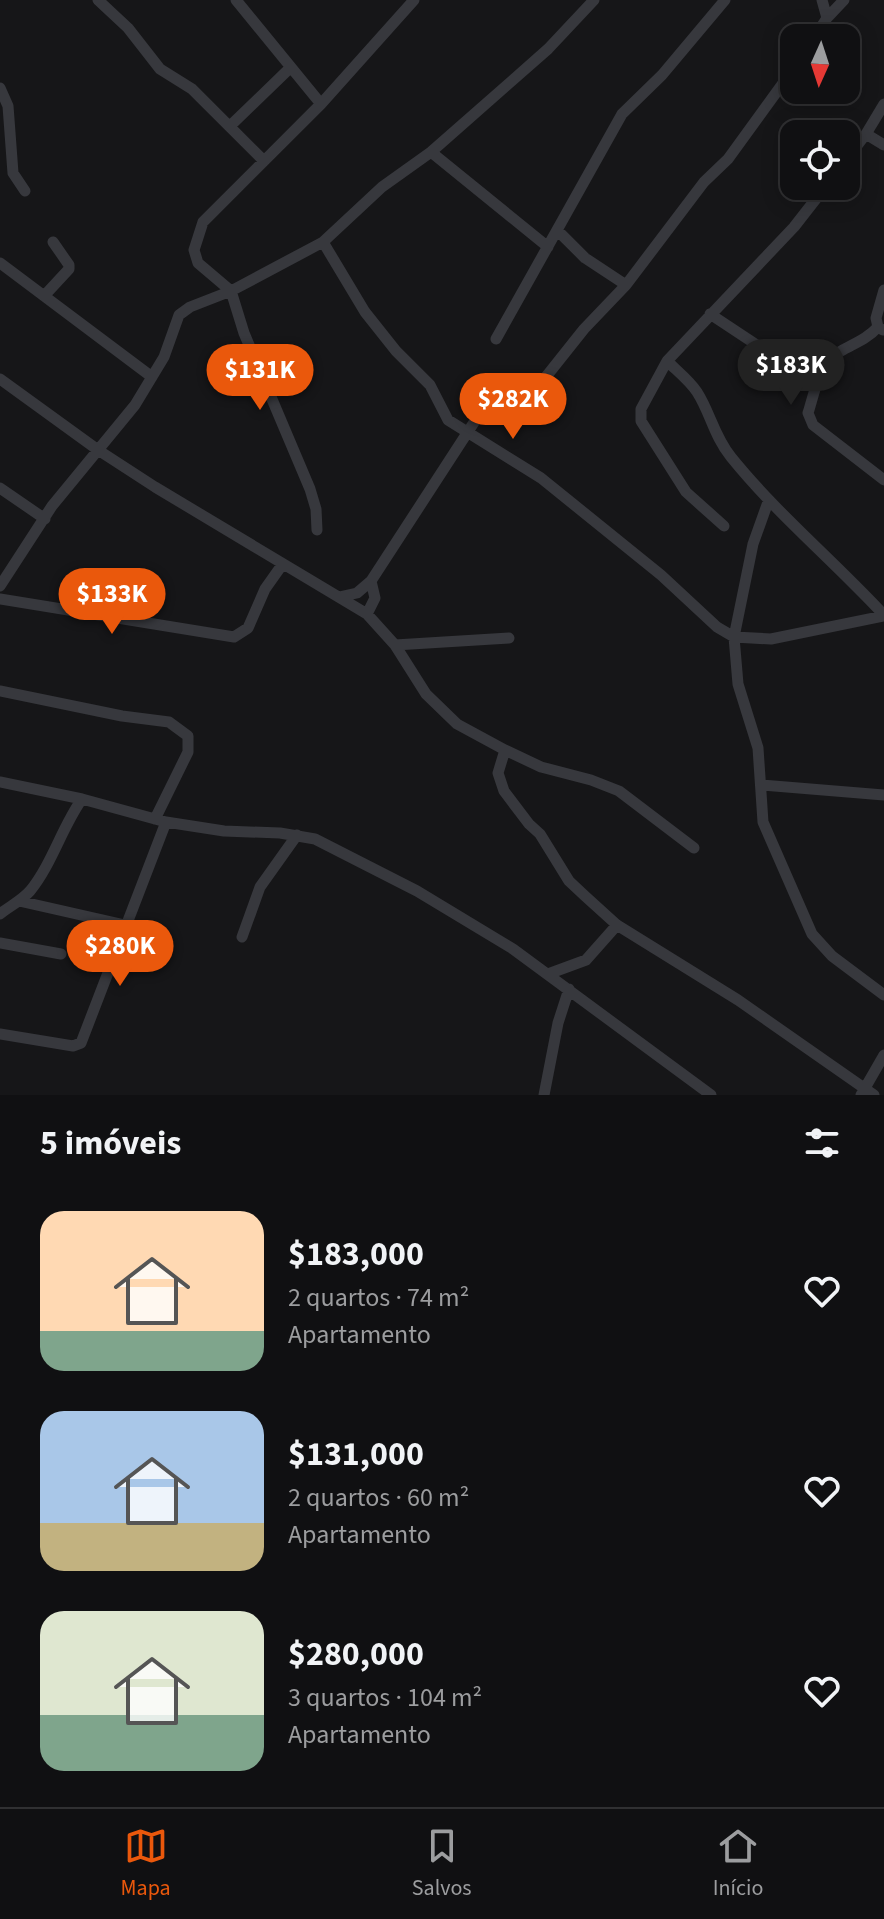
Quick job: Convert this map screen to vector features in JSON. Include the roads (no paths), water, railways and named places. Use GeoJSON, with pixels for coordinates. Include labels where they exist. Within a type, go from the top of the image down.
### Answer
{"type":"FeatureCollection","features":[{"type":"Feature","properties":{"kind":"street"},"geometry":{"type":"LineString","coordinates":[[98,0],[136,37],[160,69],[192,89],[263,160]]}},
{"type":"Feature","properties":{"kind":"street"},"geometry":{"type":"LineString","coordinates":[[236,0],[321,104]]}},
{"type":"Feature","properties":{"kind":"street"},"geometry":{"type":"LineString","coordinates":[[317,530],[310,489],[244,333],[231,291],[198,263],[194,250],[203,222],[321,104],[414,0]]}},
{"type":"Feature","properties":{"kind":"street"},"geometry":{"type":"LineString","coordinates":[[0,586],[52,506],[135,405],[170,343],[179,315],[323,242],[382,187],[431,152],[548,49],[594,0]]}},
{"type":"Feature","properties":{"kind":"street"},"geometry":{"type":"LineString","coordinates":[[496,339],[622,114],[662,75],[725,0]]}},
{"type":"Feature","properties":{"kind":"street"},"geometry":{"type":"LineString","coordinates":[[822,0],[827,18]]}},
{"type":"Feature","properties":{"kind":"street"},"geometry":{"type":"LineString","coordinates":[[823,24],[844,0]]}},
{"type":"Feature","properties":{"kind":"street"},"geometry":{"type":"LineString","coordinates":[[230,126],[290,68]]}},
{"type":"Feature","properties":{"kind":"street"},"geometry":{"type":"LineString","coordinates":[[339,597],[357,593],[371,581],[484,407],[500,399],[528,392],[545,378],[584,329],[626,285],[704,182],[728,159],[780,87]]}},
{"type":"Feature","properties":{"kind":"street"},"geometry":{"type":"LineString","coordinates":[[0,88],[8,106],[13,173],[25,191]]}},
{"type":"Feature","properties":{"kind":"street"},"geometry":{"type":"LineString","coordinates":[[860,142],[884,104]]}},
{"type":"Feature","properties":{"kind":"street"},"geometry":{"type":"LineString","coordinates":[[866,134],[884,145]]}},
{"type":"Feature","properties":{"kind":"street"},"geometry":{"type":"LineString","coordinates":[[431,152],[548,247]]}},
{"type":"Feature","properties":{"kind":"street"},"geometry":{"type":"LineString","coordinates":[[724,526],[686,492],[641,421],[641,409],[667,361],[794,227],[815,200]]}},
{"type":"Feature","properties":{"kind":"street"},"geometry":{"type":"LineString","coordinates":[[558,231],[585,258],[626,285]]}},
{"type":"Feature","properties":{"kind":"street"},"geometry":{"type":"LineString","coordinates":[[44,296],[69,269],[53,242]]}},
{"type":"Feature","properties":{"kind":"street"},"geometry":{"type":"LineString","coordinates":[[323,242],[376,328],[430,385],[448,420],[541,478],[661,575],[717,627],[734,637],[785,638],[884,616]]}},
{"type":"Feature","properties":{"kind":"street"},"geometry":{"type":"LineString","coordinates":[[0,263],[152,377]]}},
{"type":"Feature","properties":{"kind":"street"},"geometry":{"type":"LineString","coordinates":[[884,290],[876,318],[881,329],[838,353],[823,367],[808,413],[810,420],[884,480]]}},
{"type":"Feature","properties":{"kind":"street"},"geometry":{"type":"LineString","coordinates":[[710,314],[781,361],[800,369],[823,367]]}},
{"type":"Feature","properties":{"kind":"street"},"geometry":{"type":"LineString","coordinates":[[667,361],[698,394],[711,425],[728,453],[768,502],[835,563],[884,616]]}},
{"type":"Feature","properties":{"kind":"street"},"geometry":{"type":"LineString","coordinates":[[0,379],[98,450],[282,565],[367,614],[395,645],[426,694],[457,724],[541,767],[619,791],[694,848]]}},
{"type":"Feature","properties":{"kind":"street"},"geometry":{"type":"LineString","coordinates":[[0,488],[45,519]]}},
{"type":"Feature","properties":{"kind":"street"},"geometry":{"type":"LineString","coordinates":[[768,502],[753,544],[734,637],[738,684],[757,739],[765,830],[812,934],[832,956],[884,995]]}},
{"type":"Feature","properties":{"kind":"street"},"geometry":{"type":"LineString","coordinates":[[0,599],[234,637],[248,628],[265,589],[282,565]]}},
{"type":"Feature","properties":{"kind":"street"},"geometry":{"type":"LineString","coordinates":[[367,614],[375,598],[371,581]]}},
{"type":"Feature","properties":{"kind":"street"},"geometry":{"type":"LineString","coordinates":[[395,645],[509,638]]}},
{"type":"Feature","properties":{"kind":"street"},"geometry":{"type":"LineString","coordinates":[[0,691],[122,716],[169,722],[188,736],[188,752],[81,1043],[73,1046],[0,1034]]}},
{"type":"Feature","properties":{"kind":"street"},"geometry":{"type":"LineString","coordinates":[[505,750],[498,773],[504,791],[540,834],[569,881],[617,925],[738,1000],[867,1093],[884,1055]]}},
{"type":"Feature","properties":{"kind":"street"},"geometry":{"type":"LineString","coordinates":[[0,782],[161,820],[224,831],[297,835],[339,850],[417,891],[548,974],[711,1095]]}},
{"type":"Feature","properties":{"kind":"street"},"geometry":{"type":"LineString","coordinates":[[761,785],[884,795]]}},
{"type":"Feature","properties":{"kind":"street"},"geometry":{"type":"LineString","coordinates":[[0,914],[31,889],[66,821],[82,799]]}},
{"type":"Feature","properties":{"kind":"street"},"geometry":{"type":"LineString","coordinates":[[242,937],[260,887],[297,835]]}},
{"type":"Feature","properties":{"kind":"street"},"geometry":{"type":"LineString","coordinates":[[19,901],[125,925]]}},
{"type":"Feature","properties":{"kind":"street"},"geometry":{"type":"LineString","coordinates":[[548,974],[586,960],[617,925]]}},
{"type":"Feature","properties":{"kind":"street"},"geometry":{"type":"LineString","coordinates":[[0,943],[61,954]]}},
{"type":"Feature","properties":{"kind":"street"},"geometry":{"type":"LineString","coordinates":[[544,1095],[558,1023],[569,989]]}}]}
